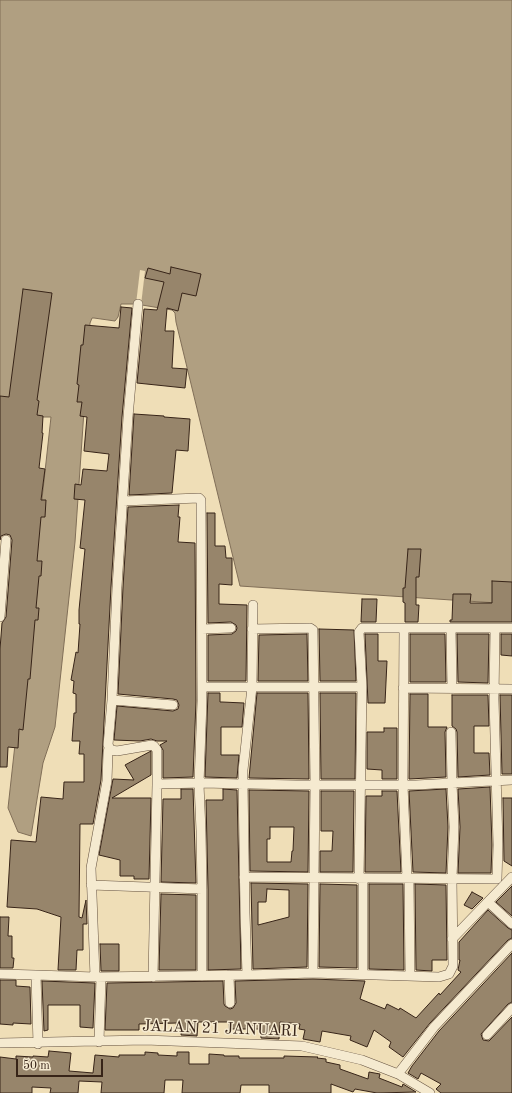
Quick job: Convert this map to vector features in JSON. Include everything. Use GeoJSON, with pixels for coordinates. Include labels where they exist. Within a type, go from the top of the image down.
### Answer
{"type":"FeatureCollection","features":[{"type":"Feature","properties":{"kind":"street"},"geometry":{"type":"LineString","coordinates":[[99,1042],[98,977],[91,868],[107,780],[128,417],[138,304]]}},
{"type":"Feature","properties":{"kind":"street"},"geometry":{"type":"LineString","coordinates":[[123,501],[199,498],[201,500],[202,687],[199,784],[202,889],[202,976]]}},
{"type":"Feature","properties":{"kind":"street"},"geometry":{"type":"LineString","coordinates":[[0,617],[6,540]]}},
{"type":"Feature","properties":{"kind":"street"},"geometry":{"type":"LineString","coordinates":[[247,975],[243,770],[252,687],[253,605]]}},
{"type":"Feature","properties":{"kind":"street"},"geometry":{"type":"LineString","coordinates":[[202,629],[230,628]]}},
{"type":"Feature","properties":{"kind":"street"},"geometry":{"type":"LineString","coordinates":[[404,628],[403,785],[408,878],[410,975]]}},
{"type":"Feature","properties":{"kind":"street"},"geometry":{"type":"LineString","coordinates":[[451,628],[452,689]]}},
{"type":"Feature","properties":{"kind":"street"},"geometry":{"type":"LineString","coordinates":[[244,878],[452,878],[495,880],[498,878],[494,690],[495,628]]}},
{"type":"Feature","properties":{"kind":"street"},"geometry":{"type":"LineString","coordinates":[[363,975],[361,879],[362,688],[360,629],[512,628]]}},
{"type":"Feature","properties":{"kind":"street"},"geometry":{"type":"LineString","coordinates":[[252,629],[312,629],[315,784],[313,973]]}},
{"type":"Feature","properties":{"kind":"street"},"geometry":{"type":"LineString","coordinates":[[202,687],[314,686],[362,688]]}},
{"type":"Feature","properties":{"kind":"street"},"geometry":{"type":"LineString","coordinates":[[403,688],[512,689]]}},
{"type":"Feature","properties":{"kind":"street"},"geometry":{"type":"LineString","coordinates":[[112,700],[173,705]]}},
{"type":"Feature","properties":{"kind":"street"},"geometry":{"type":"LineString","coordinates":[[0,974],[153,977],[313,973],[439,977],[449,974],[454,966],[452,939],[452,878],[454,827],[451,732]]}},
{"type":"Feature","properties":{"kind":"street"},"geometry":{"type":"LineString","coordinates":[[109,748],[117,751],[152,745],[157,750],[153,977]]}},
{"type":"Feature","properties":{"kind":"street"},"geometry":{"type":"LineString","coordinates":[[157,784],[403,785],[512,780]]}},
{"type":"Feature","properties":{"kind":"street"},"geometry":{"type":"LineString","coordinates":[[452,939],[512,877]]}},
{"type":"Feature","properties":{"kind":"street"},"geometry":{"type":"LineString","coordinates":[[91,885],[202,889]]}},
{"type":"Feature","properties":{"kind":"street"},"geometry":{"type":"LineString","coordinates":[[488,902],[512,924]]}},
{"type":"Feature","properties":{"kind":"street"},"geometry":{"type":"LineString","coordinates":[[398,1074],[434,1027],[512,944]]}},
{"type":"Feature","properties":{"kind":"street"},"geometry":{"type":"LineString","coordinates":[[36,975],[38,1044]]}},
{"type":"Feature","properties":{"kind":"street"},"geometry":{"type":"LineString","coordinates":[[229,975],[230,1003]]}},
{"type":"Feature","properties":{"kind":"street"},"geometry":{"type":"LineString","coordinates":[[487,1035],[512,1008]]}},
{"type":"Feature","properties":{"kind":"street","name":"JALAN 21 JANUARI"},"geometry":{"type":"LineString","coordinates":[[0,1043],[38,1044],[145,1040],[302,1046],[362,1060],[398,1074],[430,1093]]}},
{"type":"Feature","properties":{"kind":"shaded area"},"geometry":{"type":"Polygon","coordinates":[[[0,0],[512,0],[512,604],[240,586],[175,313],[172,310],[136,304],[121,304],[118,317],[115,321],[92,318],[90,323],[75,542],[55,727],[43,763],[31,836],[18,832],[8,808],[51,417],[0,417],[0,0]]]}},
{"type":"Feature","properties":{"kind":"pier"},"geometry":{"type":"Polygon","coordinates":[[[140,270],[145,271],[141,305],[136,304],[140,270]]]}},
{"type":"Feature","properties":{"kind":"building"},"geometry":{"type":"Polygon","coordinates":[[[171,267],[201,274],[196,296],[182,293],[178,311],[167,308],[165,331],[174,331],[172,368],[187,369],[185,388],[137,383],[144,309],[157,310],[164,282],[145,278],[148,268],[170,274],[171,267]]]}},
{"type":"Feature","properties":{"kind":"building"},"geometry":{"type":"Polygon","coordinates":[[[23,289],[52,293],[37,400],[39,401],[37,415],[43,416],[43,433],[39,468],[45,469],[41,500],[46,500],[45,517],[41,517],[37,561],[42,561],[36,608],[39,608],[38,620],[35,620],[30,679],[28,679],[23,730],[19,729],[18,748],[8,747],[7,767],[0,767],[0,649],[2,623],[6,617],[12,540],[10,535],[6,534],[1,536],[0,540],[0,396],[9,397],[23,289]]]}},
{"type":"Feature","properties":{"kind":"building"},"geometry":{"type":"Polygon","coordinates":[[[121,307],[132,308],[122,417],[101,780],[93,824],[80,824],[79,917],[82,918],[86,900],[87,924],[83,924],[83,950],[77,950],[76,970],[58,970],[61,917],[37,909],[7,907],[11,840],[36,842],[41,797],[63,799],[64,782],[84,782],[84,754],[79,754],[80,741],[72,741],[74,713],[76,713],[76,694],[73,693],[74,681],[71,680],[76,652],[78,653],[80,624],[79,610],[85,549],[80,548],[85,500],[74,499],[75,484],[81,485],[83,469],[107,471],[109,454],[84,451],[87,417],[80,416],[82,402],[77,402],[79,385],[77,384],[81,345],[83,345],[85,325],[119,328],[121,307]]]}},
{"type":"Feature","properties":{"kind":"building"},"geometry":{"type":"Polygon","coordinates":[[[134,414],[190,419],[188,451],[176,450],[172,493],[129,495],[134,414]]]}},
{"type":"Feature","properties":{"kind":"building"},"geometry":{"type":"Polygon","coordinates":[[[179,505],[178,517],[180,517],[178,542],[195,543],[196,701],[193,777],[163,778],[163,750],[160,745],[167,741],[157,741],[151,739],[140,741],[114,740],[117,706],[173,711],[178,709],[179,705],[177,700],[173,699],[118,694],[128,507],[179,505]]]}},
{"type":"Feature","properties":{"kind":"building"},"geometry":{"type":"Polygon","coordinates":[[[207,513],[215,513],[215,546],[225,546],[226,558],[232,558],[232,585],[219,584],[219,604],[247,605],[246,681],[208,681],[208,635],[232,634],[237,628],[236,625],[231,622],[208,623],[207,513]]]}},
{"type":"Feature","properties":{"kind":"building"},"geometry":{"type":"Polygon","coordinates":[[[408,549],[421,549],[419,577],[416,577],[416,605],[419,605],[418,622],[405,622],[403,588],[405,588],[408,549]]]}},
{"type":"Feature","properties":{"kind":"building"},"geometry":{"type":"Polygon","coordinates":[[[492,581],[512,582],[512,622],[450,622],[450,620],[452,620],[453,594],[471,594],[470,603],[492,603],[492,581]]]}},
{"type":"Feature","properties":{"kind":"building"},"geometry":{"type":"Polygon","coordinates":[[[362,599],[377,599],[376,622],[361,622],[362,599]]]}},
{"type":"Feature","properties":{"kind":"building"},"geometry":{"type":"Polygon","coordinates":[[[319,629],[354,630],[356,681],[320,681],[319,629]]]}},
{"type":"Feature","properties":{"kind":"building"},"geometry":{"type":"Polygon","coordinates":[[[307,634],[308,681],[258,681],[259,635],[307,634]]]}},
{"type":"Feature","properties":{"kind":"building"},"geometry":{"type":"Polygon","coordinates":[[[365,634],[378,634],[378,661],[387,661],[385,703],[368,703],[365,634]]]}},
{"type":"Feature","properties":{"kind":"building"},"geometry":{"type":"Polygon","coordinates":[[[410,634],[445,634],[446,682],[410,682],[410,634]]]}},
{"type":"Feature","properties":{"kind":"building"},"geometry":{"type":"Polygon","coordinates":[[[457,634],[489,634],[488,683],[458,682],[457,634]]]}},
{"type":"Feature","properties":{"kind":"building"},"geometry":{"type":"Polygon","coordinates":[[[501,634],[512,634],[512,656],[501,655],[501,634]]]}},
{"type":"Feature","properties":{"kind":"building"},"geometry":{"type":"Polygon","coordinates":[[[208,693],[220,693],[220,702],[244,703],[242,727],[221,727],[221,755],[239,755],[237,778],[205,777],[208,693]]]}},
{"type":"Feature","properties":{"kind":"building"},"geometry":{"type":"Polygon","coordinates":[[[257,693],[308,693],[309,779],[249,778],[257,693]]]}},
{"type":"Feature","properties":{"kind":"building"},"geometry":{"type":"Polygon","coordinates":[[[320,693],[356,693],[355,779],[321,779],[320,693]]]}},
{"type":"Feature","properties":{"kind":"building"},"geometry":{"type":"Polygon","coordinates":[[[410,694],[428,694],[428,727],[447,727],[445,732],[446,777],[409,779],[410,694]]]}},
{"type":"Feature","properties":{"kind":"building"},"geometry":{"type":"Polygon","coordinates":[[[452,695],[488,695],[489,726],[474,726],[474,753],[489,753],[490,775],[458,777],[457,732],[452,726],[452,695]]]}},
{"type":"Feature","properties":{"kind":"building"},"geometry":{"type":"Polygon","coordinates":[[[500,695],[512,695],[512,774],[502,774],[500,695]]]}},
{"type":"Feature","properties":{"kind":"building"},"geometry":{"type":"Polygon","coordinates":[[[384,728],[397,728],[397,779],[382,779],[382,770],[367,769],[367,732],[384,732],[384,728]]]}},
{"type":"Feature","properties":{"kind":"building"},"geometry":{"type":"Polygon","coordinates":[[[151,751],[151,775],[112,798],[151,798],[149,879],[134,879],[134,876],[120,876],[120,860],[99,855],[113,779],[134,780],[125,765],[151,751]]]}},
{"type":"Feature","properties":{"kind":"building"},"geometry":{"type":"Polygon","coordinates":[[[490,787],[492,845],[491,873],[458,873],[460,827],[458,789],[490,787]]]}},
{"type":"Feature","properties":{"kind":"building"},"geometry":{"type":"Polygon","coordinates":[[[181,789],[193,789],[196,883],[161,882],[163,799],[181,799],[181,789]]]}},
{"type":"Feature","properties":{"kind":"building"},"geometry":{"type":"Polygon","coordinates":[[[223,789],[237,790],[241,969],[208,970],[206,800],[223,800],[223,789]]]}},
{"type":"Feature","properties":{"kind":"building"},"geometry":{"type":"Polygon","coordinates":[[[446,789],[448,827],[446,873],[413,872],[409,791],[446,789]]]}},
{"type":"Feature","properties":{"kind":"building"},"geometry":{"type":"Polygon","coordinates":[[[249,790],[309,791],[308,872],[250,871],[249,790]],[[270,827],[270,839],[267,839],[267,862],[291,862],[294,827],[270,827]]]}},
{"type":"Feature","properties":{"kind":"building"},"geometry":{"type":"Polygon","coordinates":[[[321,791],[354,791],[353,872],[320,872],[320,851],[332,851],[333,831],[321,831],[321,791]]]}},
{"type":"Feature","properties":{"kind":"building"},"geometry":{"type":"Polygon","coordinates":[[[382,791],[397,791],[401,872],[365,872],[366,796],[382,796],[382,791]]]}},
{"type":"Feature","properties":{"kind":"building"},"geometry":{"type":"Polygon","coordinates":[[[503,798],[512,798],[512,866],[504,861],[503,798]]]}},
{"type":"Feature","properties":{"kind":"building"},"geometry":{"type":"Polygon","coordinates":[[[251,883],[308,884],[307,967],[253,969],[251,883]],[[267,889],[266,902],[258,902],[258,925],[289,917],[289,890],[267,889]]]}},
{"type":"Feature","properties":{"kind":"building"},"geometry":{"type":"Polygon","coordinates":[[[320,884],[357,885],[357,968],[319,967],[320,884]]]}},
{"type":"Feature","properties":{"kind":"building"},"geometry":{"type":"Polygon","coordinates":[[[369,884],[403,884],[404,970],[369,969],[369,884]]]}},
{"type":"Feature","properties":{"kind":"building"},"geometry":{"type":"Polygon","coordinates":[[[415,884],[446,885],[447,960],[432,960],[432,971],[416,970],[415,884]]]}},
{"type":"Feature","properties":{"kind":"building"},"geometry":{"type":"Polygon","coordinates":[[[512,886],[512,916],[496,902],[512,886]]]}},
{"type":"Feature","properties":{"kind":"building"},"geometry":{"type":"Polygon","coordinates":[[[472,892],[483,898],[472,909],[464,905],[472,892]]]}},
{"type":"Feature","properties":{"kind":"building"},"geometry":{"type":"Polygon","coordinates":[[[161,894],[196,895],[196,970],[159,970],[161,894]]]}},
{"type":"Feature","properties":{"kind":"building"},"geometry":{"type":"Polygon","coordinates":[[[488,910],[512,930],[512,938],[508,940],[430,1023],[403,1057],[389,1047],[391,1042],[374,1030],[367,1047],[350,1040],[351,1036],[322,1031],[320,1042],[303,1039],[305,1030],[299,1029],[300,1024],[280,1022],[279,1039],[261,1038],[261,1029],[229,1029],[229,1022],[198,1022],[197,1036],[181,1035],[182,1025],[176,1025],[177,1023],[139,1024],[139,1030],[105,1030],[107,983],[223,981],[224,1004],[230,1009],[233,1008],[236,1003],[235,981],[313,979],[365,981],[360,999],[385,1009],[387,1004],[399,1010],[400,1008],[416,1018],[461,972],[458,970],[460,960],[459,942],[488,910]]]}},
{"type":"Feature","properties":{"kind":"building"},"geometry":{"type":"Polygon","coordinates":[[[0,917],[9,917],[8,936],[12,936],[12,958],[14,958],[13,968],[0,968],[0,917]]]}},
{"type":"Feature","properties":{"kind":"building"},"geometry":{"type":"Polygon","coordinates":[[[100,944],[119,944],[119,971],[101,971],[100,944]]]}},
{"type":"Feature","properties":{"kind":"building"},"geometry":{"type":"Polygon","coordinates":[[[512,953],[512,1002],[508,1004],[481,1034],[483,1040],[489,1041],[512,1017],[512,1093],[441,1093],[436,1089],[441,1084],[421,1073],[418,1079],[408,1073],[439,1031],[512,953]]]}},
{"type":"Feature","properties":{"kind":"building"},"geometry":{"type":"Polygon","coordinates":[[[0,980],[16,980],[16,986],[30,987],[31,1024],[0,1024],[0,980]]]}},
{"type":"Feature","properties":{"kind":"building"},"geometry":{"type":"Polygon","coordinates":[[[42,981],[95,983],[93,1028],[80,1027],[80,1005],[48,1005],[48,1030],[44,1031],[42,981]]]}},
{"type":"Feature","properties":{"kind":"building"},"geometry":{"type":"Polygon","coordinates":[[[49,1051],[71,1053],[69,1071],[93,1073],[95,1055],[119,1057],[119,1055],[145,1055],[145,1052],[158,1053],[158,1055],[177,1056],[177,1052],[189,1052],[189,1064],[209,1064],[209,1054],[239,1056],[239,1058],[284,1058],[284,1056],[318,1057],[317,1058],[326,1059],[326,1062],[340,1065],[340,1069],[368,1079],[369,1072],[380,1074],[379,1078],[402,1087],[403,1084],[416,1092],[377,1093],[355,1089],[353,1092],[331,1084],[331,1093],[269,1093],[269,1085],[241,1085],[240,1093],[182,1093],[183,1080],[165,1080],[164,1093],[101,1093],[102,1082],[79,1081],[78,1093],[50,1093],[51,1088],[32,1087],[32,1093],[0,1093],[0,1057],[16,1059],[16,1056],[48,1057],[49,1051]]]}}]}
